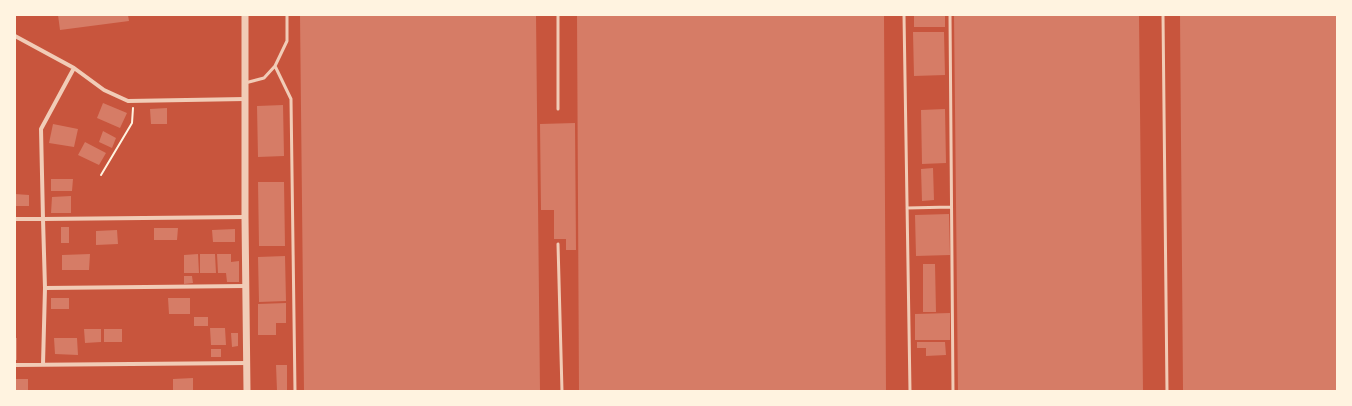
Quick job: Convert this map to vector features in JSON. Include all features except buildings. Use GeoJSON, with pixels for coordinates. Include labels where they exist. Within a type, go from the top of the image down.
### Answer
{"type":"FeatureCollection","features":[{"type":"Feature","properties":{"kind":"street"},"geometry":{"type":"LineString","coordinates":[[245,15],[247,391]]}},
{"type":"Feature","properties":{"kind":"street"},"geometry":{"type":"LineString","coordinates":[[15,36],[74,68],[104,90],[128,101],[245,99]]}},
{"type":"Feature","properties":{"kind":"street"},"geometry":{"type":"LineString","coordinates":[[42,364],[45,288],[41,129],[74,68]]}},
{"type":"Feature","properties":{"kind":"street"},"geometry":{"type":"LineString","coordinates":[[15,219],[245,218]]}},
{"type":"Feature","properties":{"kind":"street"},"geometry":{"type":"LineString","coordinates":[[45,288],[246,286]]}},
{"type":"Feature","properties":{"kind":"street"},"geometry":{"type":"LineString","coordinates":[[15,364],[247,363]]}},
{"type":"Feature","properties":{"kind":"lane"},"geometry":{"type":"LineString","coordinates":[[245,83],[264,78],[275,66],[287,41],[287,15]]}},
{"type":"Feature","properties":{"kind":"lane"},"geometry":{"type":"LineString","coordinates":[[558,15],[558,109]]}},
{"type":"Feature","properties":{"kind":"lane"},"geometry":{"type":"LineString","coordinates":[[904,15],[910,391]]}},
{"type":"Feature","properties":{"kind":"lane"},"geometry":{"type":"LineString","coordinates":[[950,15],[953,391]]}},
{"type":"Feature","properties":{"kind":"lane"},"geometry":{"type":"LineString","coordinates":[[1163,15],[1167,391]]}},
{"type":"Feature","properties":{"kind":"lane"},"geometry":{"type":"LineString","coordinates":[[275,66],[291,99],[295,391]]}},
{"type":"Feature","properties":{"kind":"lane"},"geometry":{"type":"LineString","coordinates":[[907,208],[951,207]]}},
{"type":"Feature","properties":{"kind":"lane"},"geometry":{"type":"LineString","coordinates":[[558,244],[562,391]]}},
{"type":"Feature","properties":{"kind":"path"},"geometry":{"type":"LineString","coordinates":[[101,175],[132,123],[133,101]]}}]}
